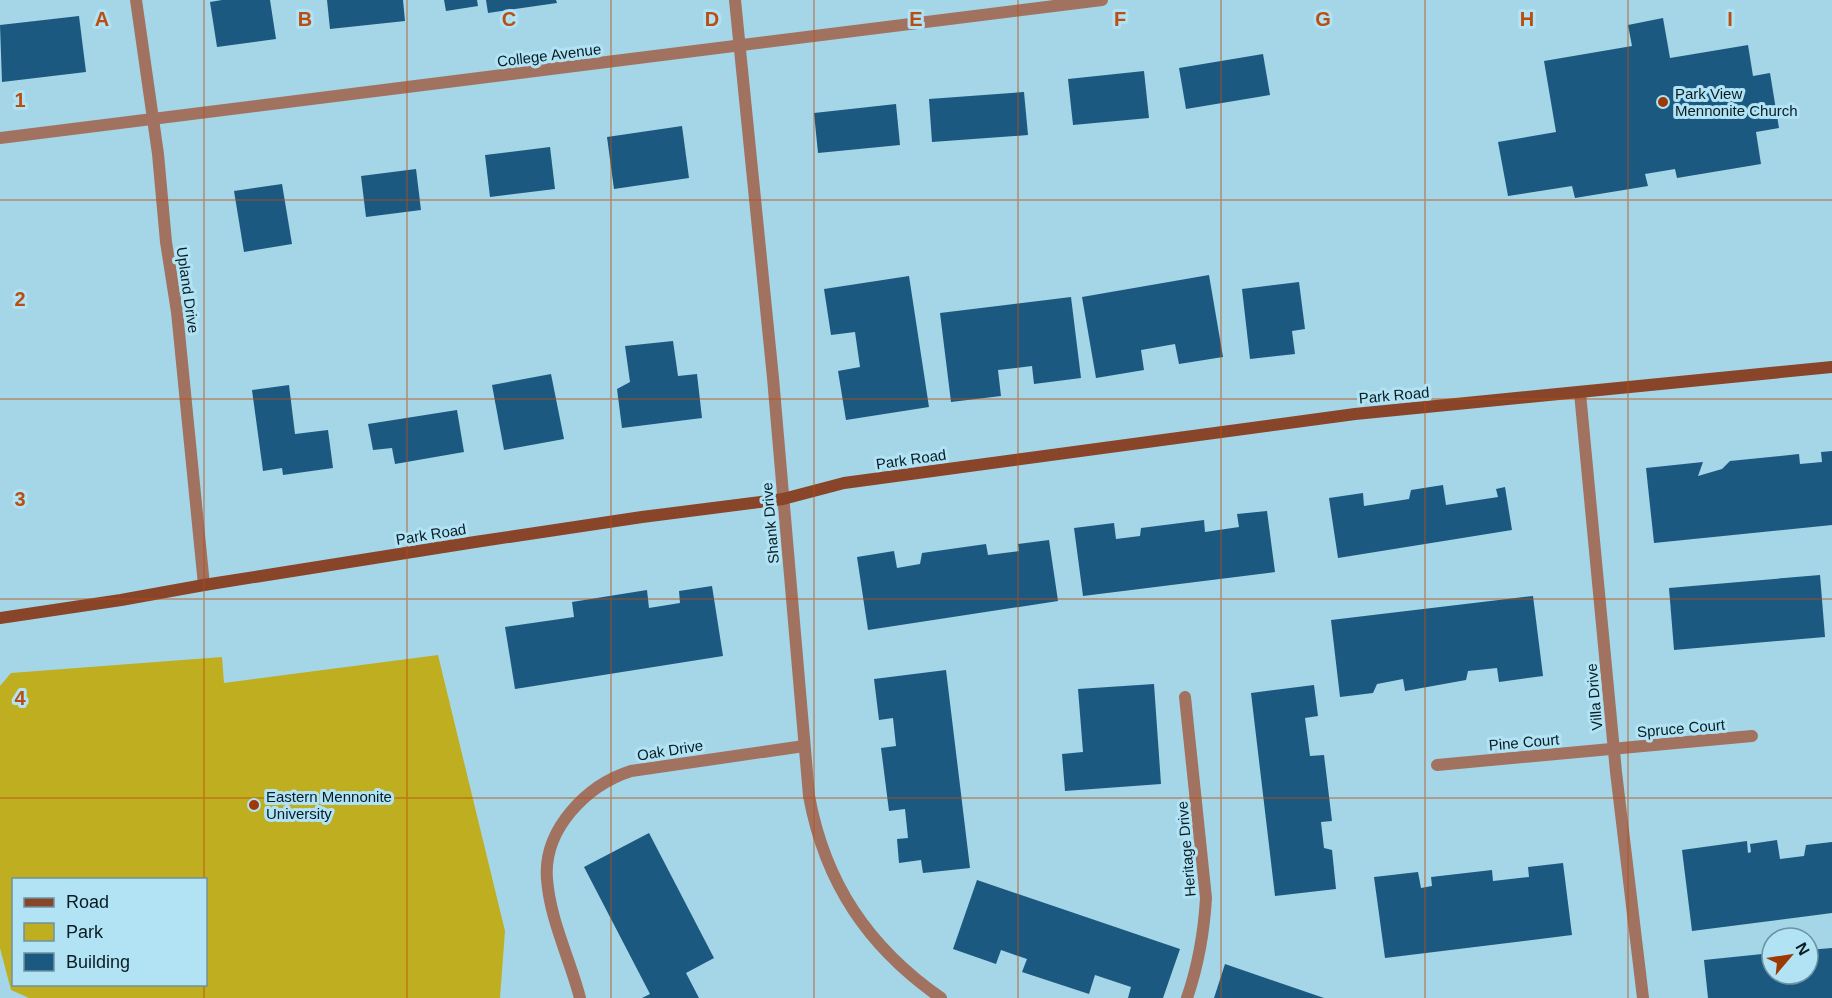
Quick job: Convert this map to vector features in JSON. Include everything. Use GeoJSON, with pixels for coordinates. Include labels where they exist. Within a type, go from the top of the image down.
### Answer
{"type":"FeatureCollection","features":[{"type":"Feature","properties":{"kind":"street","name":"Upland Drive"},"geometry":{"type":"LineString","coordinates":[[136,0],[154,119],[166,242],[177,312],[204,585]]}},
{"type":"Feature","properties":{"kind":"street","name":"Shank Drive"},"geometry":{"type":"LineString","coordinates":[[735,0],[773,378],[808,796],[816,831],[825,856],[848,905],[878,944],[906,971],[940,998]]}},
{"type":"Feature","properties":{"kind":"street","name":"College Avenue"},"geometry":{"type":"LineString","coordinates":[[0,138],[1102,0]]}},
{"type":"Feature","properties":{"kind":"street","name":"Park Road"},"geometry":{"type":"LineString","coordinates":[[0,618],[631,518],[783,499],[844,483],[1343,416],[1832,367]]}},
{"type":"Feature","properties":{"kind":"street","name":"Villa Drive"},"geometry":{"type":"LineString","coordinates":[[1580,393],[1614,749],[1643,998]]}},
{"type":"Feature","properties":{"kind":"street","name":"Heritage Drive"},"geometry":{"type":"LineString","coordinates":[[1185,696],[1206,898],[1199,953],[1186,998]]}},
{"type":"Feature","properties":{"kind":"street","name":"Spruce Court"},"geometry":{"type":"LineString","coordinates":[[1614,749],[1752,736]]}},
{"type":"Feature","properties":{"kind":"street","name":"Oak Drive"},"geometry":{"type":"LineString","coordinates":[[580,998],[554,914],[546,878],[551,850],[559,829],[571,811],[596,788],[620,774],[804,746]]}},
{"type":"Feature","properties":{"kind":"street","name":"Pine Court"},"geometry":{"type":"LineString","coordinates":[[1437,765],[1614,749]]}},
{"type":"Feature","properties":{"kind":"green space","name":"Eastern Mennonite University"},"geometry":{"type":"Polygon","coordinates":[[[438,655],[505,931],[500,998],[29,998],[11,990],[0,948],[0,686],[11,673],[222,657],[224,683],[438,655]]]}},
{"type":"Feature","properties":{"kind":"building"},"geometry":{"type":"Polygon","coordinates":[[[270,0],[276,39],[217,47],[210,2],[270,0]]]}},
{"type":"Feature","properties":{"kind":"building"},"geometry":{"type":"Polygon","coordinates":[[[327,0],[403,0],[405,21],[330,29],[327,0]]]}},
{"type":"Feature","properties":{"kind":"building"},"geometry":{"type":"Polygon","coordinates":[[[444,0],[477,0],[478,6],[446,11],[444,0]]]}},
{"type":"Feature","properties":{"kind":"building"},"geometry":{"type":"Polygon","coordinates":[[[486,0],[556,0],[557,3],[488,13],[486,0]]]}},
{"type":"Feature","properties":{"kind":"building"},"geometry":{"type":"Polygon","coordinates":[[[79,16],[86,72],[2,82],[0,25],[79,16]]]}},
{"type":"Feature","properties":{"kind":"building","name":"Park View Mennonite Church"},"geometry":{"type":"Polygon","coordinates":[[[1663,18],[1670,58],[1748,45],[1753,76],[1770,73],[1779,128],[1756,132],[1761,164],[1677,178],[1675,169],[1645,174],[1648,186],[1575,198],[1572,186],[1508,196],[1498,142],[1556,132],[1544,61],[1632,46],[1628,25],[1663,18]]]}},
{"type":"Feature","properties":{"kind":"building"},"geometry":{"type":"Polygon","coordinates":[[[1263,54],[1270,95],[1186,109],[1179,68],[1263,54]]]}},
{"type":"Feature","properties":{"kind":"building"},"geometry":{"type":"Polygon","coordinates":[[[1144,71],[1149,118],[1073,125],[1068,79],[1144,71]]]}},
{"type":"Feature","properties":{"kind":"building"},"geometry":{"type":"Polygon","coordinates":[[[1024,92],[1028,135],[932,142],[929,99],[1024,92]]]}},
{"type":"Feature","properties":{"kind":"building"},"geometry":{"type":"Polygon","coordinates":[[[896,104],[900,145],[818,153],[814,113],[896,104]]]}},
{"type":"Feature","properties":{"kind":"building"},"geometry":{"type":"Polygon","coordinates":[[[682,126],[689,178],[614,189],[607,137],[682,126]]]}},
{"type":"Feature","properties":{"kind":"building"},"geometry":{"type":"Polygon","coordinates":[[[550,147],[555,189],[490,197],[485,155],[550,147]]]}},
{"type":"Feature","properties":{"kind":"building"},"geometry":{"type":"Polygon","coordinates":[[[416,169],[421,210],[366,217],[361,176],[416,169]]]}},
{"type":"Feature","properties":{"kind":"building"},"geometry":{"type":"Polygon","coordinates":[[[282,184],[292,244],[244,252],[234,191],[282,184]]]}},
{"type":"Feature","properties":{"kind":"building"},"geometry":{"type":"Polygon","coordinates":[[[1209,275],[1223,357],[1179,364],[1175,344],[1141,350],[1144,370],[1096,378],[1082,297],[1209,275]]]}},
{"type":"Feature","properties":{"kind":"building"},"geometry":{"type":"Polygon","coordinates":[[[909,276],[929,407],[846,420],[838,371],[860,367],[855,332],[831,335],[824,289],[909,276]]]}},
{"type":"Feature","properties":{"kind":"building"},"geometry":{"type":"Polygon","coordinates":[[[1299,282],[1305,329],[1292,331],[1295,354],[1250,359],[1242,289],[1299,282]]]}},
{"type":"Feature","properties":{"kind":"building"},"geometry":{"type":"Polygon","coordinates":[[[1071,297],[1081,378],[1034,384],[1032,366],[998,370],[1001,396],[951,402],[940,313],[1071,297]]]}},
{"type":"Feature","properties":{"kind":"building"},"geometry":{"type":"Polygon","coordinates":[[[673,341],[678,376],[697,374],[702,418],[622,428],[617,389],[630,382],[625,346],[673,341]]]}},
{"type":"Feature","properties":{"kind":"building"},"geometry":{"type":"Polygon","coordinates":[[[551,374],[564,439],[504,450],[492,385],[551,374]]]}},
{"type":"Feature","properties":{"kind":"building"},"geometry":{"type":"Polygon","coordinates":[[[289,385],[295,434],[328,430],[333,468],[283,475],[282,468],[263,471],[252,390],[289,385]]]}},
{"type":"Feature","properties":{"kind":"building"},"geometry":{"type":"Polygon","coordinates":[[[457,410],[464,452],[395,464],[392,448],[373,450],[368,424],[457,410]]]}},
{"type":"Feature","properties":{"kind":"building"},"geometry":{"type":"Polygon","coordinates":[[[1832,451],[1832,525],[1654,543],[1646,468],[1703,462],[1698,476],[1722,469],[1730,461],[1799,454],[1800,464],[1822,462],[1821,452],[1832,451]]]}},
{"type":"Feature","properties":{"kind":"building"},"geometry":{"type":"Polygon","coordinates":[[[1443,485],[1446,505],[1498,497],[1496,489],[1505,487],[1512,530],[1338,558],[1329,498],[1363,493],[1364,506],[1409,499],[1411,490],[1443,485]]]}},
{"type":"Feature","properties":{"kind":"building"},"geometry":{"type":"Polygon","coordinates":[[[1267,511],[1275,572],[1083,596],[1074,528],[1114,523],[1116,539],[1140,536],[1141,528],[1204,520],[1205,532],[1239,527],[1237,514],[1267,511]]]}},
{"type":"Feature","properties":{"kind":"building"},"geometry":{"type":"Polygon","coordinates":[[[1049,540],[1058,601],[868,630],[857,557],[894,551],[897,568],[920,564],[922,553],[986,544],[988,555],[1019,551],[1018,544],[1049,540]]]}},
{"type":"Feature","properties":{"kind":"building"},"geometry":{"type":"Polygon","coordinates":[[[1820,575],[1825,637],[1674,650],[1669,588],[1820,575]]]}},
{"type":"Feature","properties":{"kind":"building"},"geometry":{"type":"Polygon","coordinates":[[[712,586],[723,656],[515,689],[505,627],[574,617],[572,602],[647,590],[649,608],[680,603],[679,591],[712,586]]]}},
{"type":"Feature","properties":{"kind":"building"},"geometry":{"type":"Polygon","coordinates":[[[1533,596],[1543,676],[1499,682],[1497,668],[1468,671],[1466,680],[1405,691],[1403,679],[1377,684],[1373,693],[1340,697],[1331,620],[1533,596]]]}},
{"type":"Feature","properties":{"kind":"building"},"geometry":{"type":"Polygon","coordinates":[[[946,670],[970,868],[923,873],[921,860],[899,863],[897,839],[908,838],[905,809],[889,811],[881,748],[896,746],[893,718],[879,720],[874,679],[946,670]]]}},
{"type":"Feature","properties":{"kind":"building"},"geometry":{"type":"Polygon","coordinates":[[[1154,684],[1161,784],[1065,791],[1062,754],[1083,752],[1078,689],[1154,684]]]}},
{"type":"Feature","properties":{"kind":"building"},"geometry":{"type":"Polygon","coordinates":[[[1314,685],[1318,716],[1305,718],[1310,756],[1324,755],[1332,821],[1321,822],[1324,848],[1332,850],[1336,889],[1275,896],[1251,693],[1314,685]]]}},
{"type":"Feature","properties":{"kind":"building"},"geometry":{"type":"Polygon","coordinates":[[[649,833],[714,958],[686,973],[699,998],[642,998],[650,994],[584,867],[649,833]]]}},
{"type":"Feature","properties":{"kind":"building"},"geometry":{"type":"Polygon","coordinates":[[[1777,840],[1780,859],[1804,856],[1806,845],[1832,842],[1832,913],[1692,931],[1682,850],[1747,841],[1748,853],[1751,852],[1750,844],[1777,840]]]}},
{"type":"Feature","properties":{"kind":"building"},"geometry":{"type":"Polygon","coordinates":[[[1563,863],[1572,935],[1385,958],[1374,877],[1418,872],[1421,888],[1432,886],[1431,877],[1492,870],[1493,881],[1529,877],[1528,867],[1563,863]]]}},
{"type":"Feature","properties":{"kind":"building"},"geometry":{"type":"Polygon","coordinates":[[[977,880],[1180,949],[1163,998],[1128,998],[1131,987],[1095,975],[1089,994],[1022,972],[1027,959],[1001,950],[996,964],[953,949],[977,880]]]}},
{"type":"Feature","properties":{"kind":"building"},"geometry":{"type":"Polygon","coordinates":[[[1832,948],[1832,998],[1708,998],[1704,960],[1760,954],[1760,986],[1820,986],[1820,949],[1832,948]]]}},
{"type":"Feature","properties":{"kind":"building"},"geometry":{"type":"Polygon","coordinates":[[[1225,964],[1324,998],[1214,998],[1225,964]]]}},
{"type":"Feature","properties":{"kind":"place","name":"Park View Mennonite Church"},"geometry":{"type":"Point","coordinates":[1663,102]}},
{"type":"Feature","properties":{"kind":"place","name":"Eastern Mennonite University"},"geometry":{"type":"Point","coordinates":[254,805]}}]}
